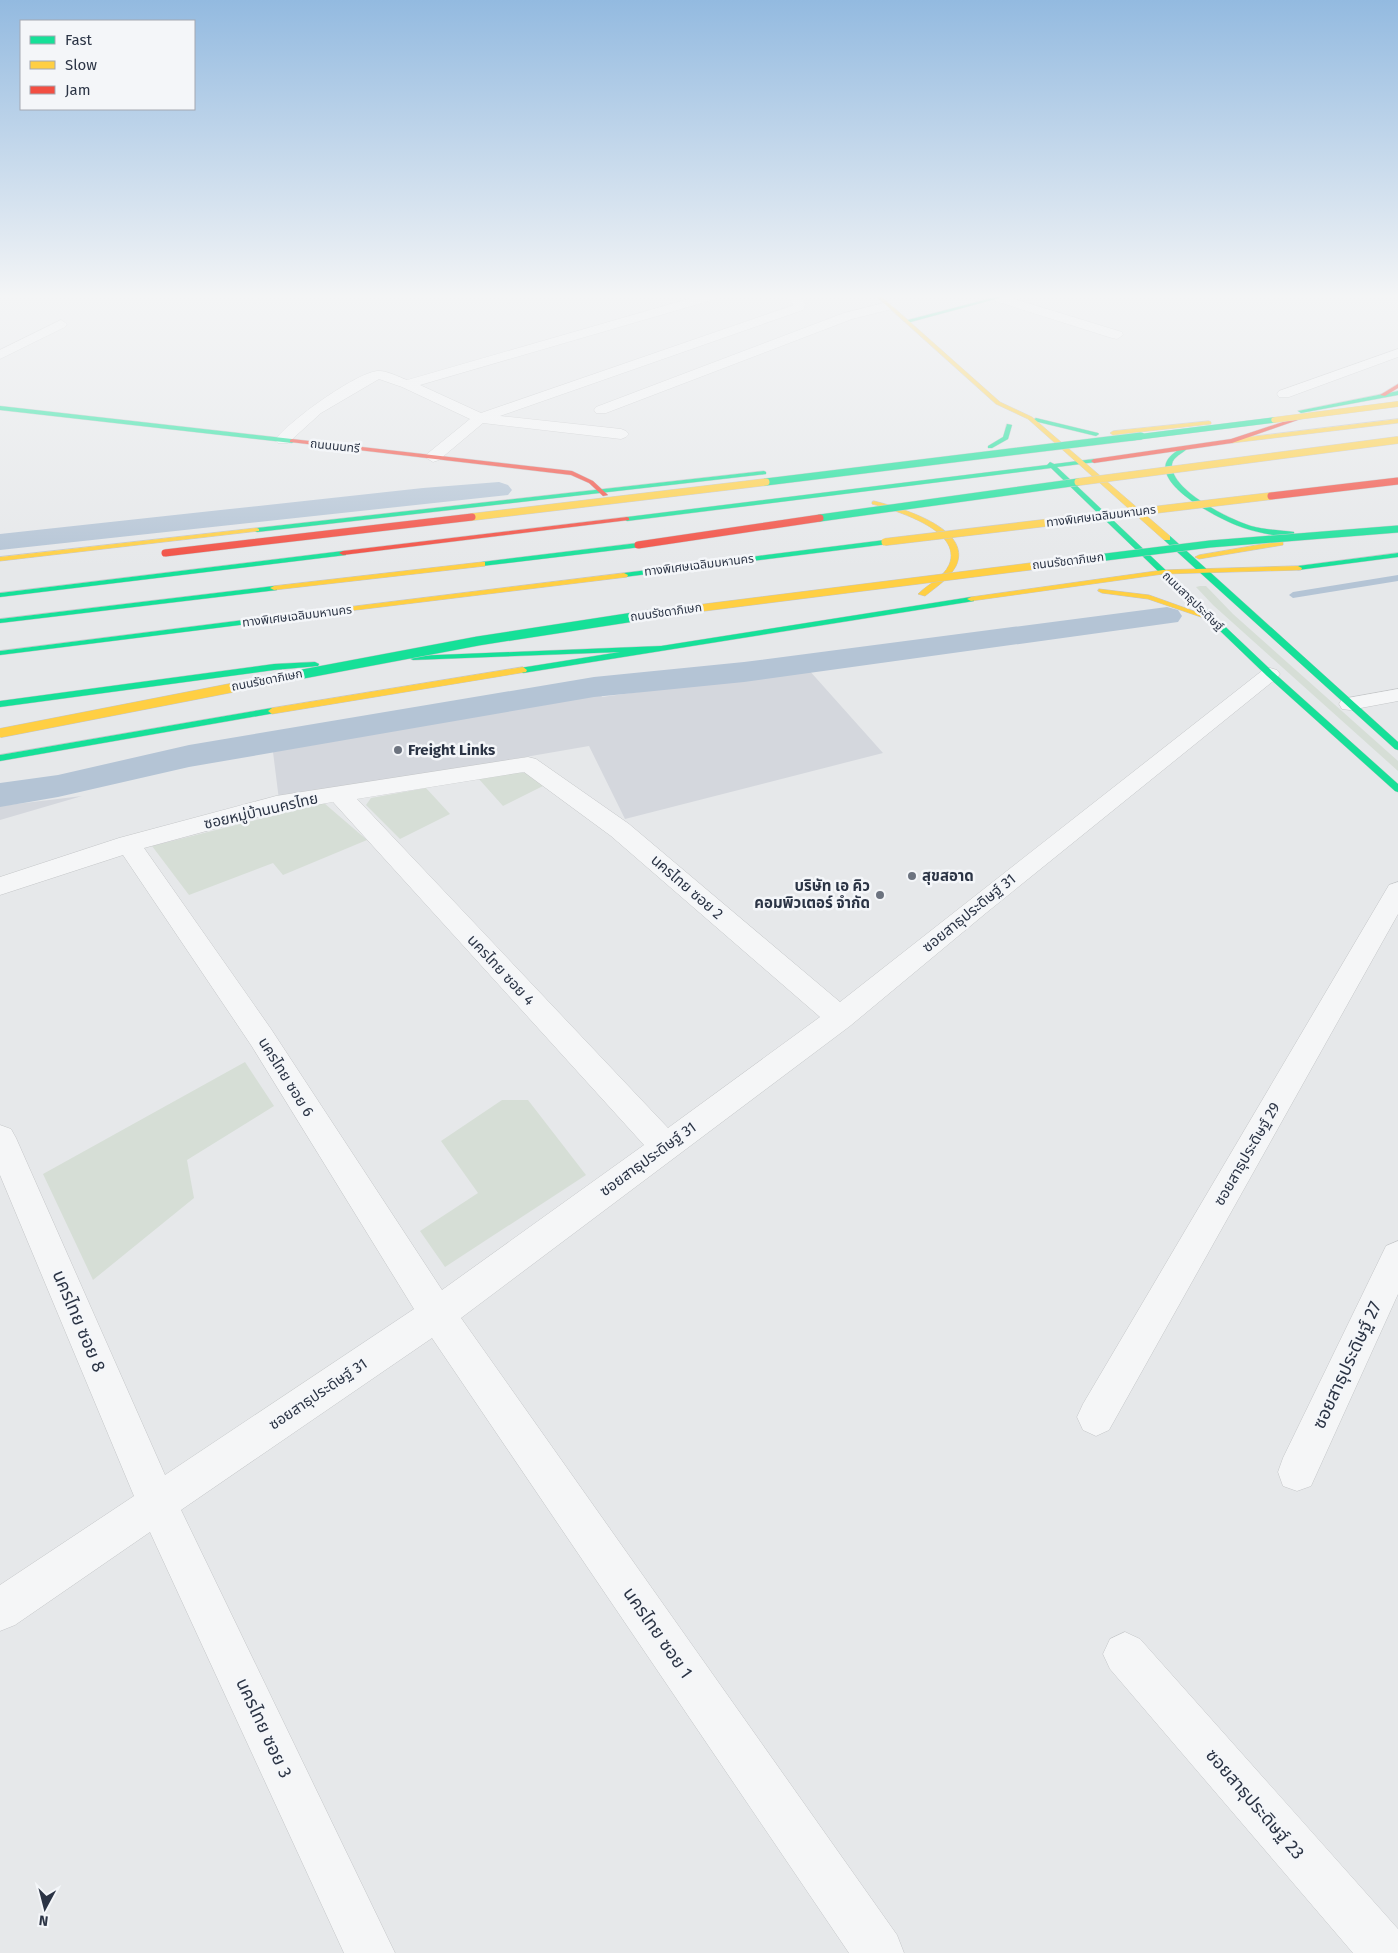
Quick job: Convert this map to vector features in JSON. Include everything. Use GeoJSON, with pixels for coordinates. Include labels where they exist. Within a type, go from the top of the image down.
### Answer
{"type":"FeatureCollection","features":[{"type":"Feature","properties":{"kind":"main road","name":"ถนนสาธุประดิษฐ์"},"geometry":{"type":"LineString","coordinates":[[982,388],[998,403],[1030,418],[1204,571],[1398,746]]}},
{"type":"Feature","properties":{"kind":"main road"},"geometry":{"type":"LineString","coordinates":[[1383,395],[1394,388]]}},
{"type":"Feature","properties":{"kind":"main road"},"geometry":{"type":"LineString","coordinates":[[0,559],[554,488],[602,490],[744,476],[990,447],[1024,439],[1054,440],[1334,406],[1398,393]]}},
{"type":"Feature","properties":{"kind":"main road","name":"ถนนสาธุประดิษฐ์"},"geometry":{"type":"LineString","coordinates":[[998,403],[1009,424],[1024,439],[1270,674],[1398,789]]}},
{"type":"Feature","properties":{"kind":"main road"},"geometry":{"type":"LineString","coordinates":[[155,554],[966,459],[1398,404]]}},
{"type":"Feature","properties":{"kind":"main road"},"geometry":{"type":"LineString","coordinates":[[1232,441],[1334,406]]}},
{"type":"Feature","properties":{"kind":"main road","name":"ถนนนนทรี"},"geometry":{"type":"LineString","coordinates":[[0,408],[572,473],[584,478],[602,490],[622,521]]}},
{"type":"Feature","properties":{"kind":"main road"},"geometry":{"type":"LineString","coordinates":[[1030,418],[1096,434]]}},
{"type":"Feature","properties":{"kind":"main road"},"geometry":{"type":"LineString","coordinates":[[0,595],[664,516],[1054,467],[1232,441],[1398,420]]}},
{"type":"Feature","properties":{"kind":"main road"},"geometry":{"type":"LineString","coordinates":[[990,447],[1006,438],[1009,424]]}},
{"type":"Feature","properties":{"kind":"main road"},"geometry":{"type":"LineString","coordinates":[[638,545],[937,500],[1398,440]]}},
{"type":"Feature","properties":{"kind":"main road"},"geometry":{"type":"LineString","coordinates":[[1186,448],[1171,458],[1168,465],[1170,473],[1178,484],[1209,509],[1247,526],[1317,537]]}},
{"type":"Feature","properties":{"kind":"main road","name":"ถนนนนทรี"},"geometry":{"type":"LineString","coordinates":[[522,467],[539,473],[554,488]]}},
{"type":"Feature","properties":{"kind":"main road"},"geometry":{"type":"LineString","coordinates":[[664,516],[744,476]]}},
{"type":"Feature","properties":{"kind":"main road","name":"ทางพิเศษเฉลิมมหานคร"},"geometry":{"type":"LineString","coordinates":[[0,654],[885,542],[1398,481]]}},
{"type":"Feature","properties":{"kind":"main road","name":"ทางพิเศษเฉลิมมหานคร"},"geometry":{"type":"LineString","coordinates":[[1162,486],[1191,483]]}},
{"type":"Feature","properties":{"kind":"main road","name":"ทางพิเศษเฉลิมมหานคร"},"geometry":{"type":"LineString","coordinates":[[1063,497],[1132,490]]}},
{"type":"Feature","properties":{"kind":"main road"},"geometry":{"type":"LineString","coordinates":[[820,496],[879,504],[906,511],[927,521],[946,535],[954,552],[954,562],[947,572],[907,608]]}},
{"type":"Feature","properties":{"kind":"main road","name":"ทางพิเศษเฉลิมมหานคร"},"geometry":{"type":"LineString","coordinates":[[0,621],[638,545],[1014,503]]}},
{"type":"Feature","properties":{"kind":"main road"},"geometry":{"type":"LineString","coordinates":[[885,542],[1267,508]]}},
{"type":"Feature","properties":{"kind":"main road","name":"ถนนรัชดาภิเษก"},"geometry":{"type":"LineString","coordinates":[[1163,572],[1190,559],[1398,525]]}},
{"type":"Feature","properties":{"kind":"main road","name":"ถนนรัชดาภิเษก"},"geometry":{"type":"LineString","coordinates":[[0,733],[384,658],[590,622],[1210,544],[1398,529]]}},
{"type":"Feature","properties":{"kind":"main road","name":"ถนนรัชดาภิเษก"},"geometry":{"type":"LineString","coordinates":[[0,758],[907,608],[1163,572],[1290,568],[1398,555]]}},
{"type":"Feature","properties":{"kind":"main road"},"geometry":{"type":"LineString","coordinates":[[1268,580],[1290,568]]}},
{"type":"Feature","properties":{"kind":"main road"},"geometry":{"type":"LineString","coordinates":[[1037,591],[1107,591],[1149,597],[1177,605],[1212,619]]}},
{"type":"Feature","properties":{"kind":"main road"},"geometry":{"type":"LineString","coordinates":[[1245,608],[1251,594]]}},
{"type":"Feature","properties":{"kind":"main road"},"geometry":{"type":"LineString","coordinates":[[0,704],[274,667],[387,659],[661,648]]}},
{"type":"Feature","properties":{"kind":"street"},"geometry":{"type":"LineString","coordinates":[[283,440],[316,410],[352,388]]}},
{"type":"Feature","properties":{"kind":"street"},"geometry":{"type":"LineString","coordinates":[[417,388],[480,418],[621,434]]}},
{"type":"Feature","properties":{"kind":"street"},"geometry":{"type":"LineString","coordinates":[[433,457],[480,418],[566,388]]}},
{"type":"Feature","properties":{"kind":"street"},"geometry":{"type":"LineString","coordinates":[[601,410],[658,388]]}},
{"type":"Feature","properties":{"kind":"street"},"geometry":{"type":"LineString","coordinates":[[1284,394],[1300,388]]}},
{"type":"Feature","properties":{"kind":"street","name":"ซอยสาธุประดิษฐ์ 31"},"geometry":{"type":"LineString","coordinates":[[0,1610],[436,1314],[840,1018],[977,906],[1270,674]]}},
{"type":"Feature","properties":{"kind":"street"},"geometry":{"type":"LineString","coordinates":[[1350,704],[1398,695]]}},
{"type":"Feature","properties":{"kind":"street","name":"นครไทย ซอย 2"},"geometry":{"type":"LineString","coordinates":[[528,764],[620,830],[840,1018]]}},
{"type":"Feature","properties":{"kind":"street","name":"ซอยหมู่บ้านนครไทย"},"geometry":{"type":"LineString","coordinates":[[0,886],[128,844],[276,804],[528,764]]}},
{"type":"Feature","properties":{"kind":"street","name":"นครไทย ซอย 4"},"geometry":{"type":"LineString","coordinates":[[338,793],[665,1146]]}},
{"type":"Feature","properties":{"kind":"street","name":"นครไทย ซอย 6"},"geometry":{"type":"LineString","coordinates":[[128,844],[262,1037],[436,1314]]}},
{"type":"Feature","properties":{"kind":"street","name":"ซอยสาธุประดิษฐ์ 29"},"geometry":{"type":"LineString","coordinates":[[1096,1417],[1398,891]]}},
{"type":"Feature","properties":{"kind":"street","name":"นครไทย ซอย 8"},"geometry":{"type":"LineString","coordinates":[[0,1138],[158,1503]]}},
{"type":"Feature","properties":{"kind":"street","name":"ซอยสาธุประดิษฐ์ 27"},"geometry":{"type":"LineString","coordinates":[[1297,1472],[1398,1257]]}},
{"type":"Feature","properties":{"kind":"street","name":"นครไทย ซอย 1"},"geometry":{"type":"LineString","coordinates":[[436,1314],[879,1953]]}},
{"type":"Feature","properties":{"kind":"street","name":"นครไทย ซอย 3"},"geometry":{"type":"LineString","coordinates":[[158,1503],[370,1953]]}},
{"type":"Feature","properties":{"kind":"street","name":"ซอยสาธุประดิษฐ์ 23"},"geometry":{"type":"LineString","coordinates":[[1125,1654],[1386,1953]]}},
{"type":"Feature","properties":{"kind":"shaded area"},"geometry":{"type":"Polygon","coordinates":[[[1206,586],[1233,614],[1398,761],[1398,771],[1213,605],[1196,587],[1206,586]]]}},
{"type":"Feature","properties":{"kind":"shaded area"},"geometry":{"type":"Polygon","coordinates":[[[808,669],[883,753],[625,819],[589,746],[279,800],[272,744],[598,689],[602,697],[808,669]]]}},
{"type":"Feature","properties":{"kind":"shaded area"},"geometry":{"type":"Polygon","coordinates":[[[514,772],[529,773],[547,784],[503,806],[478,778],[514,772]]]}},
{"type":"Feature","properties":{"kind":"shaded area"},"geometry":{"type":"Polygon","coordinates":[[[426,788],[450,814],[400,839],[366,805],[371,798],[426,788]]]}},
{"type":"Feature","properties":{"kind":"shaded area"},"geometry":{"type":"Polygon","coordinates":[[[82,796],[0,820],[0,806],[82,796]]]}},
{"type":"Feature","properties":{"kind":"shaded area"},"geometry":{"type":"Polygon","coordinates":[[[324,803],[367,840],[283,875],[273,863],[189,895],[152,846],[324,803]]]}},
{"type":"Feature","properties":{"kind":"shaded area"},"geometry":{"type":"Polygon","coordinates":[[[245,1062],[274,1106],[187,1160],[194,1198],[93,1280],[43,1174],[245,1062]]]}},
{"type":"Feature","properties":{"kind":"shaded area"},"geometry":{"type":"Polygon","coordinates":[[[502,1100],[528,1100],[586,1175],[445,1267],[420,1231],[478,1193],[441,1141],[502,1100]]]}},
{"type":"Feature","properties":{"kind":"waterway"},"geometry":{"type":"LineString","coordinates":[[0,542],[423,496],[499,490]]}},
{"type":"Feature","properties":{"kind":"waterway"},"geometry":{"type":"LineString","coordinates":[[1293,595],[1398,578]]}},
{"type":"Feature","properties":{"kind":"waterway"},"geometry":{"type":"LineString","coordinates":[[0,795],[58,786],[189,756],[594,687],[744,672],[1167,616]]}},
{"type":"Feature","properties":{"kind":"traffic: fast"},"geometry":{"type":"LineString","coordinates":[[1301,411],[1398,393]]}},
{"type":"Feature","properties":{"kind":"traffic: fast"},"geometry":{"type":"LineString","coordinates":[[0,408],[292,441]]}},
{"type":"Feature","properties":{"kind":"traffic: fast"},"geometry":{"type":"LineString","coordinates":[[1036,420],[1096,434]]}},
{"type":"Feature","properties":{"kind":"traffic: fast"},"geometry":{"type":"LineString","coordinates":[[766,482],[1274,420]]}},
{"type":"Feature","properties":{"kind":"traffic: fast"},"geometry":{"type":"LineString","coordinates":[[990,447],[1006,438],[1009,425]]}},
{"type":"Feature","properties":{"kind":"traffic: fast"},"geometry":{"type":"LineString","coordinates":[[1185,448],[1173,457],[1169,465],[1171,474],[1177,484],[1186,493],[1211,510],[1236,523],[1256,529],[1291,534]]}},
{"type":"Feature","properties":{"kind":"traffic: fast"},"geometry":{"type":"LineString","coordinates":[[627,519],[1094,461]]}},
{"type":"Feature","properties":{"kind":"traffic: fast"},"geometry":{"type":"LineString","coordinates":[[1050,464],[1270,674],[1398,789]]}},
{"type":"Feature","properties":{"kind":"traffic: fast"},"geometry":{"type":"LineString","coordinates":[[257,530],[764,473]]}},
{"type":"Feature","properties":{"kind":"traffic: fast"},"geometry":{"type":"LineString","coordinates":[[820,518],[1078,482]]}},
{"type":"Feature","properties":{"kind":"traffic: fast"},"geometry":{"type":"LineString","coordinates":[[1034,566],[1210,544],[1398,529]]}},
{"type":"Feature","properties":{"kind":"traffic: fast"},"geometry":{"type":"LineString","coordinates":[[1167,538],[1398,747]]}},
{"type":"Feature","properties":{"kind":"traffic: fast"},"geometry":{"type":"LineString","coordinates":[[624,575],[885,542]]}},
{"type":"Feature","properties":{"kind":"traffic: fast"},"geometry":{"type":"LineString","coordinates":[[482,564],[638,545]]}},
{"type":"Feature","properties":{"kind":"traffic: fast"},"geometry":{"type":"LineString","coordinates":[[0,595],[343,553]]}},
{"type":"Feature","properties":{"kind":"traffic: fast"},"geometry":{"type":"LineString","coordinates":[[1298,568],[1398,555]]}},
{"type":"Feature","properties":{"kind":"traffic: fast"},"geometry":{"type":"LineString","coordinates":[[0,621],[274,588]]}},
{"type":"Feature","properties":{"kind":"traffic: fast"},"geometry":{"type":"LineString","coordinates":[[523,670],[971,599]]}},
{"type":"Feature","properties":{"kind":"traffic: fast"},"geometry":{"type":"LineString","coordinates":[[0,653],[332,611]]}},
{"type":"Feature","properties":{"kind":"traffic: fast"},"geometry":{"type":"LineString","coordinates":[[287,677],[478,641],[573,625],[669,612]]}},
{"type":"Feature","properties":{"kind":"traffic: fast"},"geometry":{"type":"LineString","coordinates":[[413,658],[661,648]]}},
{"type":"Feature","properties":{"kind":"traffic: fast"},"geometry":{"type":"LineString","coordinates":[[0,704],[274,667],[315,664]]}},
{"type":"Feature","properties":{"kind":"traffic: fast"},"geometry":{"type":"LineString","coordinates":[[0,758],[272,711]]}},
{"type":"Feature","properties":{"kind":"traffic: slow"},"geometry":{"type":"LineString","coordinates":[[981,388],[998,403],[1030,418],[1167,538]]}},
{"type":"Feature","properties":{"kind":"traffic: slow"},"geometry":{"type":"LineString","coordinates":[[1274,420],[1398,404]]}},
{"type":"Feature","properties":{"kind":"traffic: slow"},"geometry":{"type":"LineString","coordinates":[[1232,441],[1398,421]]}},
{"type":"Feature","properties":{"kind":"traffic: slow"},"geometry":{"type":"LineString","coordinates":[[1113,433],[1209,423]]}},
{"type":"Feature","properties":{"kind":"traffic: slow"},"geometry":{"type":"LineString","coordinates":[[1078,482],[1398,440]]}},
{"type":"Feature","properties":{"kind":"traffic: slow"},"geometry":{"type":"LineString","coordinates":[[472,517],[766,482]]}},
{"type":"Feature","properties":{"kind":"traffic: slow"},"geometry":{"type":"LineString","coordinates":[[885,542],[1271,496]]}},
{"type":"Feature","properties":{"kind":"traffic: slow"},"geometry":{"type":"LineString","coordinates":[[874,503],[898,509],[926,521],[948,538],[954,549],[954,561],[949,571],[941,580],[922,594]]}},
{"type":"Feature","properties":{"kind":"traffic: slow"},"geometry":{"type":"LineString","coordinates":[[0,559],[257,530]]}},
{"type":"Feature","properties":{"kind":"traffic: slow"},"geometry":{"type":"LineString","coordinates":[[1199,557],[1280,543]]}},
{"type":"Feature","properties":{"kind":"traffic: slow"},"geometry":{"type":"LineString","coordinates":[[274,588],[482,564]]}},
{"type":"Feature","properties":{"kind":"traffic: slow"},"geometry":{"type":"LineString","coordinates":[[669,612],[1034,566]]}},
{"type":"Feature","properties":{"kind":"traffic: slow"},"geometry":{"type":"LineString","coordinates":[[971,599],[1163,572],[1298,568]]}},
{"type":"Feature","properties":{"kind":"traffic: slow"},"geometry":{"type":"LineString","coordinates":[[332,611],[624,575]]}},
{"type":"Feature","properties":{"kind":"traffic: slow"},"geometry":{"type":"LineString","coordinates":[[1102,591],[1149,597],[1201,615]]}},
{"type":"Feature","properties":{"kind":"traffic: slow"},"geometry":{"type":"LineString","coordinates":[[272,711],[523,670]]}},
{"type":"Feature","properties":{"kind":"traffic: slow"},"geometry":{"type":"LineString","coordinates":[[0,733],[287,677]]}},
{"type":"Feature","properties":{"kind":"traffic: jam"},"geometry":{"type":"LineString","coordinates":[[1383,395],[1394,388]]}},
{"type":"Feature","properties":{"kind":"traffic: jam"},"geometry":{"type":"LineString","coordinates":[[1094,461],[1232,441],[1309,415]]}},
{"type":"Feature","properties":{"kind":"traffic: jam"},"geometry":{"type":"LineString","coordinates":[[292,441],[572,473],[591,482],[605,495]]}},
{"type":"Feature","properties":{"kind":"traffic: jam"},"geometry":{"type":"LineString","coordinates":[[1271,496],[1398,481]]}},
{"type":"Feature","properties":{"kind":"traffic: jam"},"geometry":{"type":"LineString","coordinates":[[165,553],[472,517]]}},
{"type":"Feature","properties":{"kind":"traffic: jam"},"geometry":{"type":"LineString","coordinates":[[638,545],[820,518]]}},
{"type":"Feature","properties":{"kind":"traffic: jam"},"geometry":{"type":"LineString","coordinates":[[343,553],[627,519]]}},
{"type":"Feature","properties":{"kind":"place","name":"Freight Links"},"geometry":{"type":"Point","coordinates":[398,750]}},
{"type":"Feature","properties":{"kind":"place","name":"สุขสอาด"},"geometry":{"type":"Point","coordinates":[912,876]}},
{"type":"Feature","properties":{"kind":"place","name":"บริษัท เอ คิว คอมพิวเตอร์ จำกัด"},"geometry":{"type":"Point","coordinates":[880,895]}}]}
